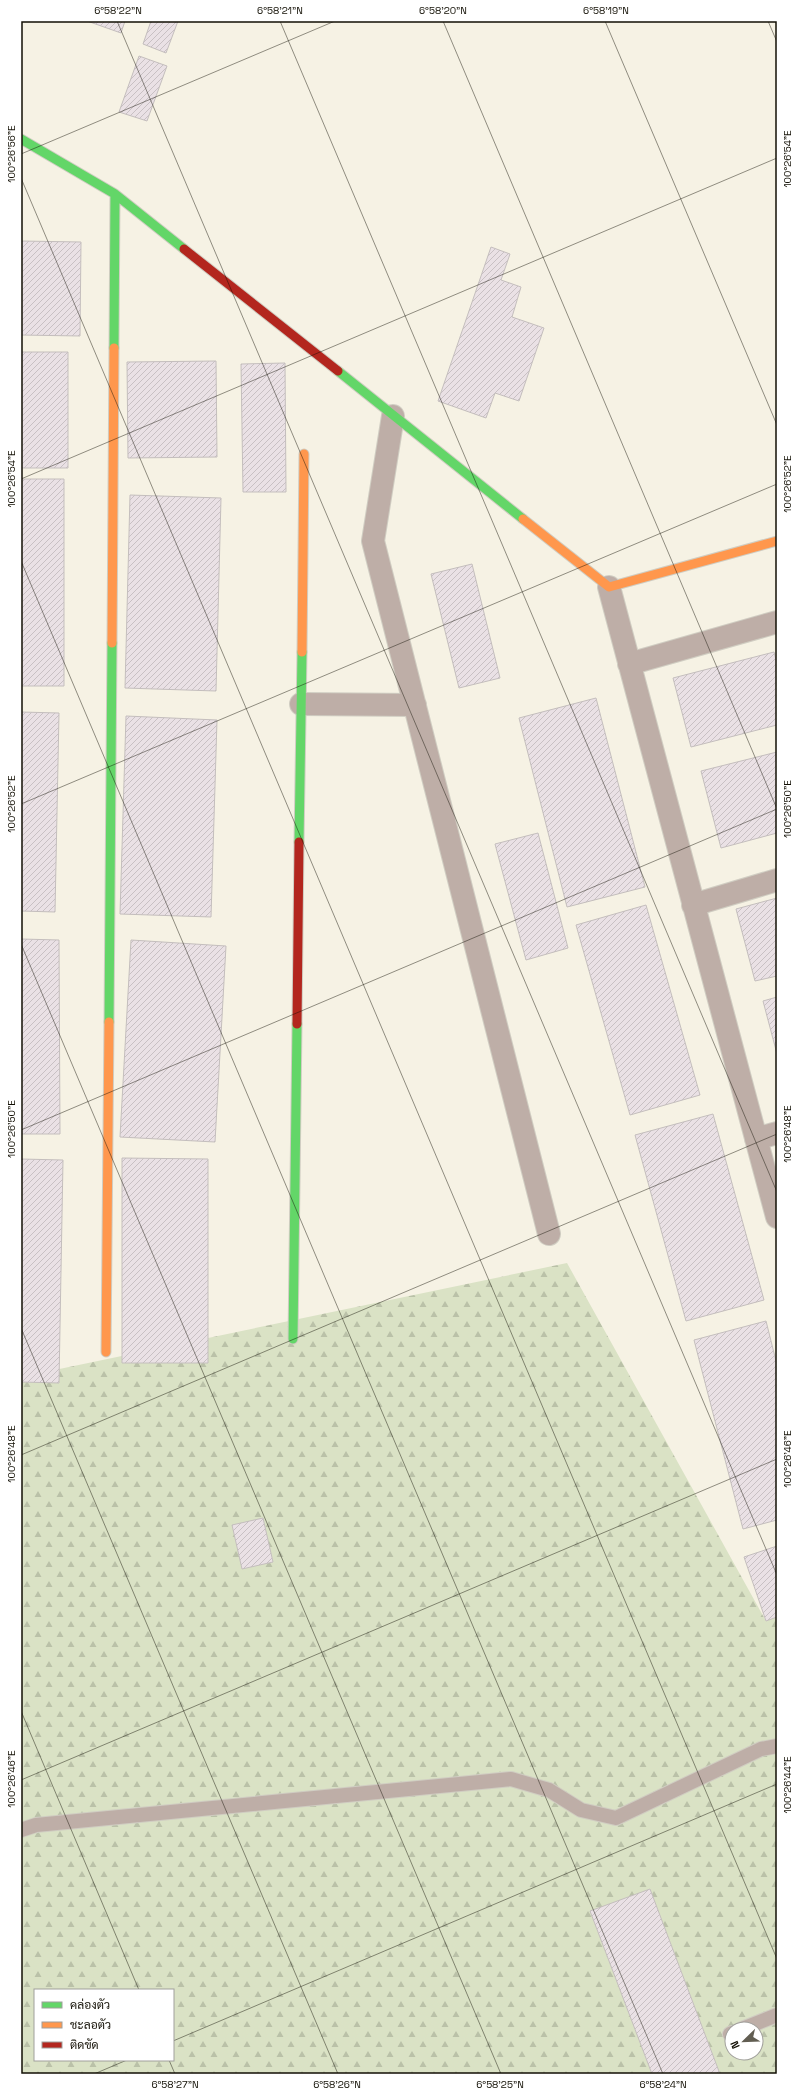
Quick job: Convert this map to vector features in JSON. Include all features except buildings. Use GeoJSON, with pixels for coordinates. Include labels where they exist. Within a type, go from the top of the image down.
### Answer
{"type":"FeatureCollection","features":[{"type":"Feature","properties":{"kind":"street"},"geometry":{"type":"LineString","coordinates":[[21,139],[115,194],[609,587],[777,1217]]}},
{"type":"Feature","properties":{"kind":"street"},"geometry":{"type":"LineString","coordinates":[[106,1352],[115,194]]}},
{"type":"Feature","properties":{"kind":"street"},"geometry":{"type":"LineString","coordinates":[[393,416],[373,541],[549,1234]]}},
{"type":"Feature","properties":{"kind":"street"},"geometry":{"type":"LineString","coordinates":[[293,1339],[304,454]]}},
{"type":"Feature","properties":{"kind":"street"},"geometry":{"type":"LineString","coordinates":[[609,587],[777,541]]}},
{"type":"Feature","properties":{"kind":"street"},"geometry":{"type":"LineString","coordinates":[[629,664],[777,622]]}},
{"type":"Feature","properties":{"kind":"street"},"geometry":{"type":"LineString","coordinates":[[301,704],[415,706]]}},
{"type":"Feature","properties":{"kind":"street"},"geometry":{"type":"LineString","coordinates":[[693,905],[777,880]]}},
{"type":"Feature","properties":{"kind":"street"},"geometry":{"type":"LineString","coordinates":[[756,1139],[777,1133]]}},
{"type":"Feature","properties":{"kind":"lane"},"geometry":{"type":"LineString","coordinates":[[21,1830],[36,1825],[511,1779],[550,1790],[581,1810],[616,1818],[761,1749],[777,1746]]}},
{"type":"Feature","properties":{"kind":"lane"},"geometry":{"type":"LineString","coordinates":[[762,2021],[777,2015]]}},
{"type":"Feature","properties":{"kind":"green space"},"geometry":{"type":"Polygon","coordinates":[[[567,1263],[766,1621],[777,1617],[777,2074],[21,2074],[21,1377],[567,1263]]]}},
{"type":"Feature","properties":{"kind":"traffic: fast"},"geometry":{"type":"LineString","coordinates":[[21,139],[115,194],[184,249]]}},
{"type":"Feature","properties":{"kind":"traffic: fast"},"geometry":{"type":"LineString","coordinates":[[114,348],[115,194]]}},
{"type":"Feature","properties":{"kind":"traffic: fast"},"geometry":{"type":"LineString","coordinates":[[338,371],[523,519]]}},
{"type":"Feature","properties":{"kind":"traffic: fast"},"geometry":{"type":"LineString","coordinates":[[109,1022],[112,643]]}},
{"type":"Feature","properties":{"kind":"traffic: fast"},"geometry":{"type":"LineString","coordinates":[[299,842],[302,652]]}},
{"type":"Feature","properties":{"kind":"traffic: fast"},"geometry":{"type":"LineString","coordinates":[[293,1339],[297,1024]]}},
{"type":"Feature","properties":{"kind":"traffic: slow"},"geometry":{"type":"LineString","coordinates":[[112,643],[114,348]]}},
{"type":"Feature","properties":{"kind":"traffic: slow"},"geometry":{"type":"LineString","coordinates":[[302,652],[304,454]]}},
{"type":"Feature","properties":{"kind":"traffic: slow"},"geometry":{"type":"LineString","coordinates":[[523,519],[609,587],[777,541]]}},
{"type":"Feature","properties":{"kind":"traffic: slow"},"geometry":{"type":"LineString","coordinates":[[106,1352],[109,1022]]}},
{"type":"Feature","properties":{"kind":"traffic: jam"},"geometry":{"type":"LineString","coordinates":[[184,249],[338,371]]}},
{"type":"Feature","properties":{"kind":"traffic: jam"},"geometry":{"type":"LineString","coordinates":[[297,1024],[299,842]]}}]}
